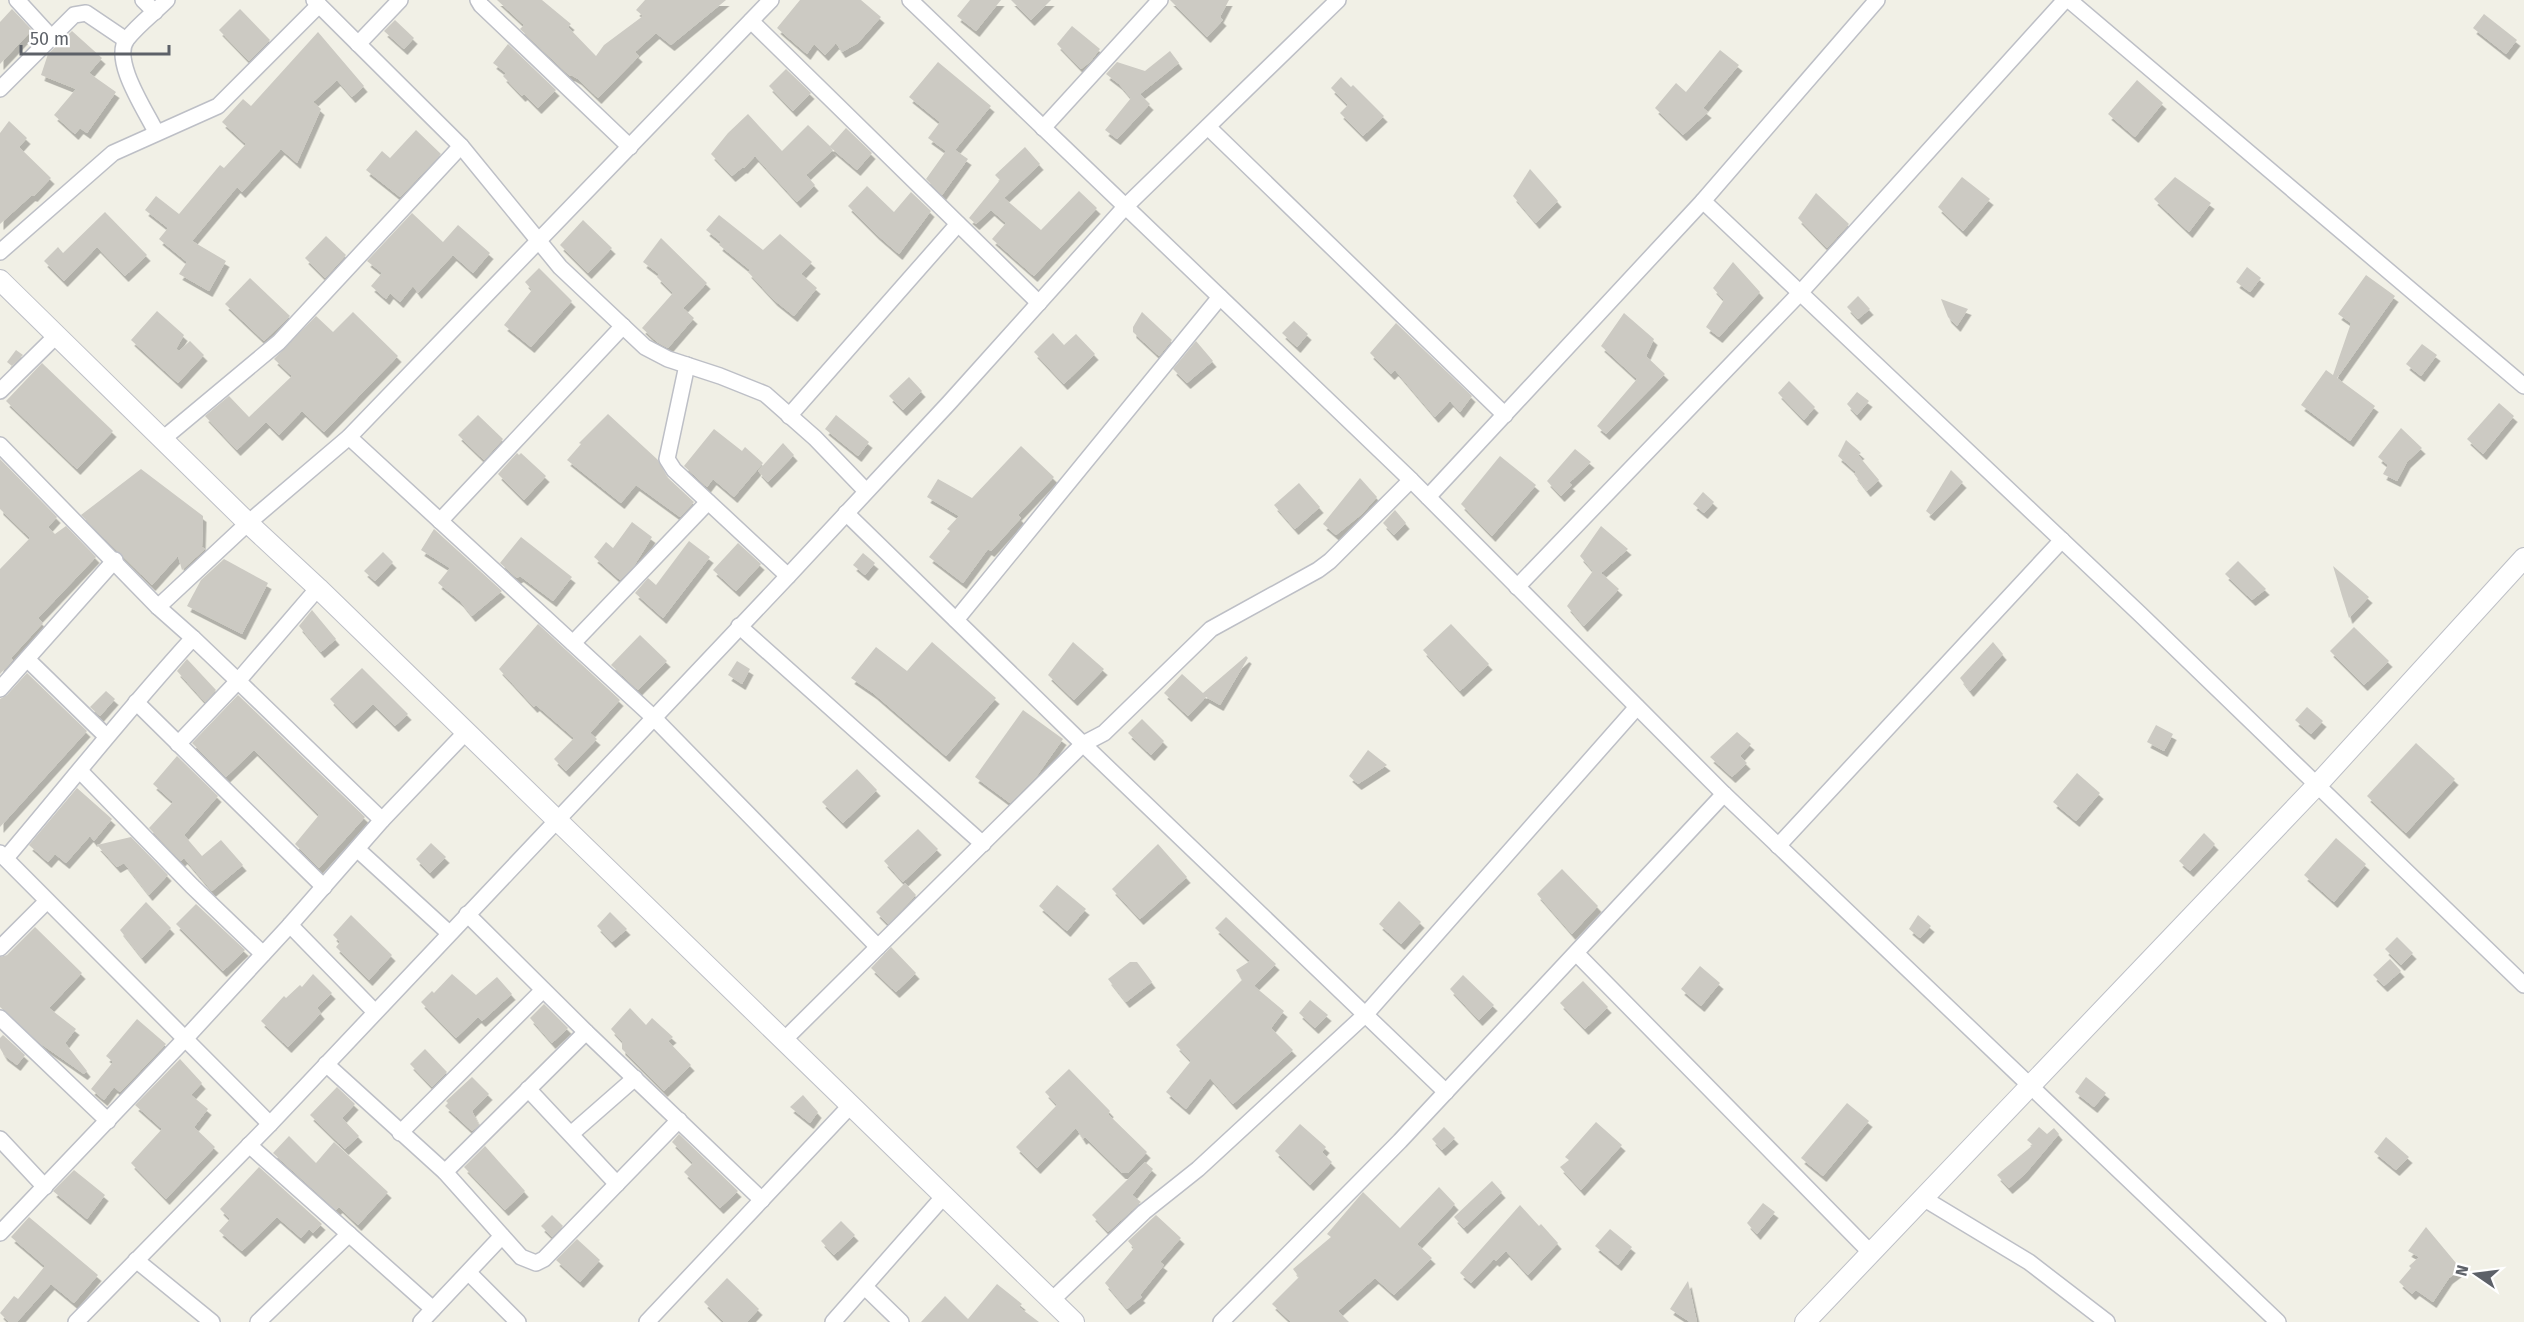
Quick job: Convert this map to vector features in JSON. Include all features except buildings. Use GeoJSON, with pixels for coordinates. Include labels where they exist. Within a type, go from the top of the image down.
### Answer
{"type":"FeatureCollection","features":[{"type":"Feature","properties":{"kind":"street"},"geometry":{"type":"LineString","coordinates":[[17,0],[52,38]]}},
{"type":"Feature","properties":{"kind":"street"},"geometry":{"type":"LineString","coordinates":[[143,0],[155,12]]}},
{"type":"Feature","properties":{"kind":"street"},"geometry":{"type":"LineString","coordinates":[[156,132],[124,67],[121,53],[126,40],[167,0]]}},
{"type":"Feature","properties":{"kind":"street"},"geometry":{"type":"LineString","coordinates":[[358,44],[400,0]]}},
{"type":"Feature","properties":{"kind":"street"},"geometry":{"type":"LineString","coordinates":[[478,0],[630,147]]}},
{"type":"Feature","properties":{"kind":"street"},"geometry":{"type":"LineString","coordinates":[[158,607],[248,523],[349,438],[771,0]]}},
{"type":"Feature","properties":{"kind":"street"},"geometry":{"type":"LineString","coordinates":[[910,0],[1411,480],[1724,794],[2278,1322]]}},
{"type":"Feature","properties":{"kind":"street"},"geometry":{"type":"LineString","coordinates":[[1043,128],[1160,0]]}},
{"type":"Feature","properties":{"kind":"street"},"geometry":{"type":"LineString","coordinates":[[82,1320],[136,1260],[270,1124],[788,576],[1125,207],[1338,0]]}},
{"type":"Feature","properties":{"kind":"street"},"geometry":{"type":"LineString","coordinates":[[1428,498],[1703,201],[1877,0]]}},
{"type":"Feature","properties":{"kind":"street"},"geometry":{"type":"LineString","coordinates":[[1517,587],[1800,293],[2067,0],[2524,386]]}},
{"type":"Feature","properties":{"kind":"street"},"geometry":{"type":"LineString","coordinates":[[0,252],[113,153],[218,106],[316,3],[462,146],[560,267],[645,347],[668,359],[765,394],[867,490]]}},
{"type":"Feature","properties":{"kind":"street"},"geometry":{"type":"LineString","coordinates":[[0,90],[74,15],[86,14],[126,40]]}},
{"type":"Feature","properties":{"kind":"street"},"geometry":{"type":"LineString","coordinates":[[751,21],[1039,303]]}},
{"type":"Feature","properties":{"kind":"street"},"geometry":{"type":"LineString","coordinates":[[1208,126],[1505,415]]}},
{"type":"Feature","properties":{"kind":"street"},"geometry":{"type":"LineString","coordinates":[[164,438],[279,342],[462,146]]}},
{"type":"Feature","properties":{"kind":"street"},"geometry":{"type":"LineString","coordinates":[[1703,201],[2318,784],[2524,985]]}},
{"type":"Feature","properties":{"kind":"street"},"geometry":{"type":"LineString","coordinates":[[789,416],[958,224]]}},
{"type":"Feature","properties":{"kind":"street"},"geometry":{"type":"LineString","coordinates":[[0,280],[1074,1322]]}},
{"type":"Feature","properties":{"kind":"street"},"geometry":{"type":"LineString","coordinates":[[956,620],[1220,297]]}},
{"type":"Feature","properties":{"kind":"street"},"geometry":{"type":"LineString","coordinates":[[440,521],[623,326]]}},
{"type":"Feature","properties":{"kind":"street"},"geometry":{"type":"LineString","coordinates":[[0,391],[57,335]]}},
{"type":"Feature","properties":{"kind":"street"},"geometry":{"type":"LineString","coordinates":[[687,365],[667,459],[674,470],[788,576]]}},
{"type":"Feature","properties":{"kind":"street"},"geometry":{"type":"LineString","coordinates":[[349,438],[653,717],[878,947]]}},
{"type":"Feature","properties":{"kind":"street"},"geometry":{"type":"LineString","coordinates":[[0,445],[115,560],[158,607],[382,819]]}},
{"type":"Feature","properties":{"kind":"street"},"geometry":{"type":"LineString","coordinates":[[784,1040],[1083,744],[1104,733],[1211,629],[1324,566],[1411,480]]}},
{"type":"Feature","properties":{"kind":"street"},"geometry":{"type":"LineString","coordinates":[[573,643],[708,502]]}},
{"type":"Feature","properties":{"kind":"street"},"geometry":{"type":"LineString","coordinates":[[846,513],[1446,1092]]}},
{"type":"Feature","properties":{"kind":"street"},"geometry":{"type":"LineString","coordinates":[[1778,846],[2062,540]]}},
{"type":"Feature","properties":{"kind":"street"},"geometry":{"type":"LineString","coordinates":[[1805,1322],[2318,784],[2524,558]]}},
{"type":"Feature","properties":{"kind":"street"},"geometry":{"type":"LineString","coordinates":[[0,689],[115,560]]}},
{"type":"Feature","properties":{"kind":"street"},"geometry":{"type":"LineString","coordinates":[[178,744],[238,681],[318,588]]}},
{"type":"Feature","properties":{"kind":"street"},"geometry":{"type":"LineString","coordinates":[[739,626],[983,844]]}},
{"type":"Feature","properties":{"kind":"street"},"geometry":{"type":"LineString","coordinates":[[193,638],[106,736],[80,771],[3,856],[270,1124]]}},
{"type":"Feature","properties":{"kind":"street"},"geometry":{"type":"LineString","coordinates":[[27,659],[106,736]]}},
{"type":"Feature","properties":{"kind":"street"},"geometry":{"type":"LineString","coordinates":[[136,702],[324,886]]}},
{"type":"Feature","properties":{"kind":"street"},"geometry":{"type":"LineString","coordinates":[[1052,1300],[1144,1212],[1198,1169],[1365,1014],[1637,707]]}},
{"type":"Feature","properties":{"kind":"street"},"geometry":{"type":"LineString","coordinates":[[0,1233],[184,1040],[290,925],[382,819],[466,732]]}},
{"type":"Feature","properties":{"kind":"street"},"geometry":{"type":"LineString","coordinates":[[80,771],[192,886],[263,954]]}},
{"type":"Feature","properties":{"kind":"street"},"geometry":{"type":"LineString","coordinates":[[1221,1322],[1446,1092],[1724,794]]}},
{"type":"Feature","properties":{"kind":"street"},"geometry":{"type":"LineString","coordinates":[[357,849],[449,933]]}},
{"type":"Feature","properties":{"kind":"street"},"geometry":{"type":"LineString","coordinates":[[0,948],[47,901]]}},
{"type":"Feature","properties":{"kind":"street"},"geometry":{"type":"LineString","coordinates":[[467,914],[586,1032],[762,1200]]}},
{"type":"Feature","properties":{"kind":"street"},"geometry":{"type":"LineString","coordinates":[[290,925],[375,1012]]}},
{"type":"Feature","properties":{"kind":"street"},"geometry":{"type":"LineString","coordinates":[[1577,954],[1871,1253]]}},
{"type":"Feature","properties":{"kind":"street"},"geometry":{"type":"LineString","coordinates":[[400,1133],[543,990]]}},
{"type":"Feature","properties":{"kind":"street"},"geometry":{"type":"LineString","coordinates":[[0,1018],[108,1121]]}},
{"type":"Feature","properties":{"kind":"street"},"geometry":{"type":"LineString","coordinates":[[444,1172],[586,1032]]}},
{"type":"Feature","properties":{"kind":"street"},"geometry":{"type":"LineString","coordinates":[[326,1064],[444,1172],[528,1261],[536,1263],[544,1259],[679,1120]]}},
{"type":"Feature","properties":{"kind":"street"},"geometry":{"type":"LineString","coordinates":[[571,1134],[635,1078]]}},
{"type":"Feature","properties":{"kind":"street"},"geometry":{"type":"LineString","coordinates":[[528,1089],[617,1184]]}},
{"type":"Feature","properties":{"kind":"street"},"geometry":{"type":"LineString","coordinates":[[647,1322],[851,1106]]}},
{"type":"Feature","properties":{"kind":"street"},"geometry":{"type":"LineString","coordinates":[[0,1139],[45,1187]]}},
{"type":"Feature","properties":{"kind":"street"},"geometry":{"type":"LineString","coordinates":[[249,1144],[433,1310]]}},
{"type":"Feature","properties":{"kind":"street"},"geometry":{"type":"LineString","coordinates":[[833,1322],[944,1196]]}},
{"type":"Feature","properties":{"kind":"street"},"geometry":{"type":"LineString","coordinates":[[1923,1198],[2029,1262],[2107,1322]]}},
{"type":"Feature","properties":{"kind":"street"},"geometry":{"type":"LineString","coordinates":[[258,1322],[349,1234]]}},
{"type":"Feature","properties":{"kind":"street"},"geometry":{"type":"LineString","coordinates":[[421,1322],[502,1236]]}},
{"type":"Feature","properties":{"kind":"street"},"geometry":{"type":"LineString","coordinates":[[136,1260],[212,1322]]}},
{"type":"Feature","properties":{"kind":"street"},"geometry":{"type":"LineString","coordinates":[[469,1273],[518,1322]]}},
{"type":"Feature","properties":{"kind":"street"},"geometry":{"type":"LineString","coordinates":[[864,1287],[901,1322]]}}]}
